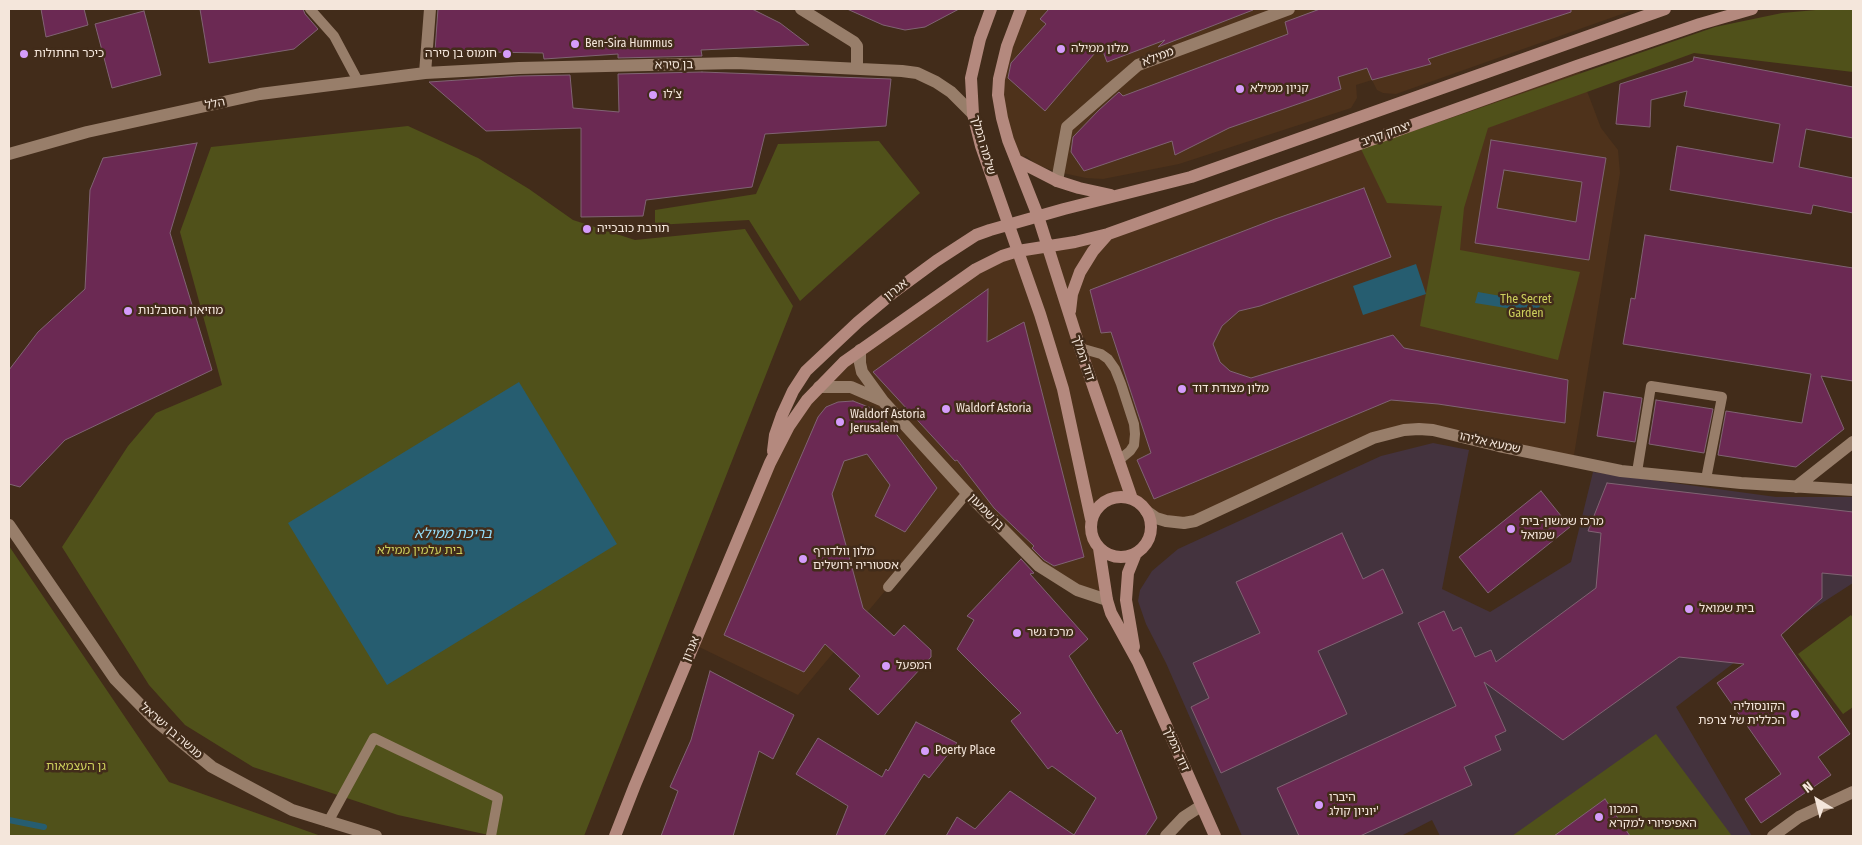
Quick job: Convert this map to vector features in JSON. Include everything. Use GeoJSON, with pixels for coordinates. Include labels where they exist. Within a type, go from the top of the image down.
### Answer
{"type":"FeatureCollection","features":[{"type":"Feature","properties":{"kind":"street"},"geometry":{"type":"LineString","coordinates":[[425,72],[430,9]]}},
{"type":"Feature","properties":{"kind":"street"},"geometry":{"type":"LineString","coordinates":[[801,9],[854,42],[857,46],[857,68]]}},
{"type":"Feature","properties":{"kind":"street","name":"שלמה המלך"},"geometry":{"type":"LineString","coordinates":[[991,9],[980,39],[971,78],[973,114],[981,146],[1018,251]]}},
{"type":"Feature","properties":{"kind":"street","name":"שלמה המלך"},"geometry":{"type":"LineString","coordinates":[[1022,9],[1003,63],[998,95],[1006,134],[1038,216]]}},
{"type":"Feature","properties":{"kind":"street","name":"ממילא"},"geometry":{"type":"LineString","coordinates":[[1057,181],[1067,128],[1138,65],[1289,9]]}},
{"type":"Feature","properties":{"kind":"street","name":"יצחק קריב"},"geometry":{"type":"LineString","coordinates":[[1038,216],[1191,177],[1665,9]]}},
{"type":"Feature","properties":{"kind":"street","name":"יצחק קריב"},"geometry":{"type":"LineString","coordinates":[[1018,251],[1075,242],[1108,234],[1586,63],[1700,24],[1752,9]]}},
{"type":"Feature","properties":{"kind":"street","name":"בן סירא"},"geometry":{"type":"LineString","coordinates":[[425,72],[736,63],[857,68],[917,73],[951,92],[973,114]]}},
{"type":"Feature","properties":{"kind":"street","name":"הלל"},"geometry":{"type":"LineString","coordinates":[[9,154],[87,132],[260,94],[425,72]]}},
{"type":"Feature","properties":{"kind":"street"},"geometry":{"type":"LineString","coordinates":[[1016,160],[1057,181],[1116,196]]}},
{"type":"Feature","properties":{"kind":"street","name":"אגרון"},"geometry":{"type":"LineString","coordinates":[[770,463],[775,435],[793,391],[806,371],[826,350],[872,310],[936,261],[976,235],[1038,216]]}},
{"type":"Feature","properties":{"kind":"street","name":"דוד המלך"},"geometry":{"type":"LineString","coordinates":[[1038,216],[1070,319],[1132,499]]}},
{"type":"Feature","properties":{"kind":"street"},"geometry":{"type":"LineString","coordinates":[[1070,319],[1072,294],[1077,281],[1090,257],[1108,234]]}},
{"type":"Feature","properties":{"kind":"street"},"geometry":{"type":"LineString","coordinates":[[1018,251],[1040,314],[1062,389],[1092,519],[1092,534],[1099,548],[1117,556],[1136,553],[1143,546],[1151,529],[1150,520],[1140,504],[1132,499],[1122,497],[1112,498],[1103,502],[1096,510],[1092,519]]}},
{"type":"Feature","properties":{"kind":"street","name":"אגרון"},"geometry":{"type":"LineString","coordinates":[[615,836],[642,767],[770,463],[790,426],[819,387],[844,362],[976,269],[1002,256],[1018,251]]}},
{"type":"Feature","properties":{"kind":"street","name":"בן שמעון"},"geometry":{"type":"LineString","coordinates":[[860,350],[862,372],[884,401],[967,493],[1038,566],[1077,590],[1106,600]]}},
{"type":"Feature","properties":{"kind":"street","name":"בן שמעון"},"geometry":{"type":"LineString","coordinates":[[819,387],[851,387],[884,401]]}},
{"type":"Feature","properties":{"kind":"street","name":"שמעא אליהו"},"geometry":{"type":"LineString","coordinates":[[1146,511],[1156,518],[1166,521],[1184,523],[1195,521],[1373,438],[1404,430],[1433,430],[1499,446],[1637,472],[1796,487],[1853,490]]}},
{"type":"Feature","properties":{"kind":"street"},"geometry":{"type":"LineString","coordinates":[[1796,487],[1853,442]]}},
{"type":"Feature","properties":{"kind":"street","name":"מנשה בן ישראל"},"geometry":{"type":"LineString","coordinates":[[9,526],[116,679],[154,720],[212,767],[292,810],[376,836]]}},
{"type":"Feature","properties":{"kind":"street","name":"דוד המלך"},"geometry":{"type":"LineString","coordinates":[[1099,548],[1106,600],[1118,628],[1138,662],[1216,836]]}},
{"type":"Feature","properties":{"kind":"street","name":"דוד המלך"},"geometry":{"type":"LineString","coordinates":[[1136,553],[1128,573],[1126,600],[1130,634],[1138,662]]}},
{"type":"Feature","properties":{"kind":"street"},"geometry":{"type":"LineString","coordinates":[[1773,836],[1799,817],[1853,792]]}},
{"type":"Feature","properties":{"kind":"street"},"geometry":{"type":"LineString","coordinates":[[1166,836],[1184,817],[1201,806]]}},
{"type":"Feature","properties":{"kind":"lane"},"geometry":{"type":"LineString","coordinates":[[310,9],[334,36],[358,81]]}},
{"type":"Feature","properties":{"kind":"lane"},"geometry":{"type":"LineString","coordinates":[[1080,348],[1101,354],[1108,359],[1115,369],[1121,384],[1134,424],[1135,434],[1134,444],[1130,451],[1118,461]]}},
{"type":"Feature","properties":{"kind":"lane"},"geometry":{"type":"LineString","coordinates":[[1637,472],[1650,386],[1722,397],[1706,479]]}},
{"type":"Feature","properties":{"kind":"lane"},"geometry":{"type":"LineString","coordinates":[[888,587],[967,493]]}},
{"type":"Feature","properties":{"kind":"lane"},"geometry":{"type":"LineString","coordinates":[[328,822],[374,738],[498,798],[491,836]]}},
{"type":"Feature","properties":{"kind":"shaded area"},"geometry":{"type":"Polygon","coordinates":[[[1021,9],[1636,9],[1396,94],[1383,93],[1377,90],[1372,80],[1356,85],[1357,98],[1351,108],[1179,164],[1103,179],[1086,178],[1058,172],[1037,165],[1026,156],[1016,160],[998,95],[1021,9]]]}},
{"type":"Feature","properties":{"kind":"shaded area"},"geometry":{"type":"Polygon","coordinates":[[[1579,70],[1601,128],[1618,150],[1620,173],[1573,461],[1404,430],[1195,521],[1146,511],[1132,499],[1112,498],[1096,510],[1091,519],[1093,539],[1099,548],[1107,600],[1039,566],[967,493],[798,695],[693,644],[770,463],[819,387],[976,269],[1075,242],[1579,70]]]}},
{"type":"Feature","properties":{"kind":"shaded area"},"geometry":{"type":"Polygon","coordinates":[[[1433,443],[1469,450],[1442,589],[1490,612],[1571,562],[1593,472],[1776,497],[1853,497],[1853,583],[1760,643],[1676,707],[1752,836],[1440,836],[1432,820],[1401,836],[1242,836],[1166,663],[1146,624],[1138,601],[1140,590],[1152,571],[1178,549],[1381,456],[1433,443]]]}},
{"type":"Feature","properties":{"kind":"green space","name":"The Secret Garden"},"geometry":{"type":"Polygon","coordinates":[[[1827,9],[1853,10],[1853,72],[1694,53],[1488,128],[1464,208],[1460,250],[1580,272],[1558,360],[1420,326],[1442,206],[1387,203],[1361,149],[1715,27],[1782,13],[1827,9]]]}},
{"type":"Feature","properties":{"kind":"green space","name":"בית עלמין ממילא"},"geometry":{"type":"Polygon","coordinates":[[[408,126],[478,158],[529,189],[573,220],[635,240],[745,229],[793,306],[584,836],[493,836],[398,815],[253,767],[185,725],[149,685],[62,547],[128,446],[156,413],[222,385],[180,232],[211,147],[408,126]]]}},
{"type":"Feature","properties":{"kind":"green space"},"geometry":{"type":"Polygon","coordinates":[[[879,141],[920,193],[800,301],[749,220],[655,225],[655,210],[756,194],[778,144],[879,141]]]}},
{"type":"Feature","properties":{"kind":"green space","name":"גן העצמאות"},"geometry":{"type":"Polygon","coordinates":[[[9,546],[169,782],[321,836],[9,836],[9,546]]]}},
{"type":"Feature","properties":{"kind":"green space"},"geometry":{"type":"Polygon","coordinates":[[[1851,615],[1853,618],[1853,707],[1843,714],[1798,654],[1851,615]]]}},
{"type":"Feature","properties":{"kind":"green space"},"geometry":{"type":"Polygon","coordinates":[[[1656,734],[1732,836],[1512,836],[1656,734]]]}},
{"type":"Feature","properties":{"kind":"water"},"geometry":{"type":"Polygon","coordinates":[[[1416,264],[1426,294],[1363,315],[1353,286],[1416,264]]]}},
{"type":"Feature","properties":{"kind":"water"},"geometry":{"type":"Polygon","coordinates":[[[1478,292],[1541,303],[1537,313],[1475,303],[1478,292]]]}},
{"type":"Feature","properties":{"kind":"water","name":"בריכת ממילא"},"geometry":{"type":"Polygon","coordinates":[[[519,382],[617,544],[387,685],[288,523],[519,382]]]}},
{"type":"Feature","properties":{"kind":"building"},"geometry":{"type":"Polygon","coordinates":[[[41,9],[84,9],[88,25],[46,37],[41,9]]]}},
{"type":"Feature","properties":{"kind":"building"},"geometry":{"type":"Polygon","coordinates":[[[200,9],[303,9],[318,29],[294,49],[209,63],[200,9]]]}},
{"type":"Feature","properties":{"kind":"building"},"geometry":{"type":"Polygon","coordinates":[[[438,9],[752,9],[780,23],[809,45],[701,50],[702,56],[618,58],[618,54],[544,59],[543,53],[435,51],[438,9]]]}},
{"type":"Feature","properties":{"kind":"building"},"geometry":{"type":"Polygon","coordinates":[[[847,9],[959,9],[925,27],[905,30],[883,25],[847,9]]]}},
{"type":"Feature","properties":{"kind":"building","name":"מלון ממילה"},"geometry":{"type":"Polygon","coordinates":[[[1049,9],[1253,10],[1158,47],[1165,40],[1107,62],[1101,46],[1045,111],[1008,78],[1011,63],[1046,24],[1040,19],[1049,9]]]}},
{"type":"Feature","properties":{"kind":"building","name":"קניון ממילא"},"geometry":{"type":"Polygon","coordinates":[[[1320,9],[1571,9],[1571,12],[1428,59],[1431,64],[1372,80],[1367,68],[1338,77],[1341,89],[1229,128],[1175,155],[1172,141],[1084,171],[1071,152],[1073,137],[1119,92],[1123,96],[1288,34],[1285,22],[1320,9]]]}},
{"type":"Feature","properties":{"kind":"building"},"geometry":{"type":"Polygon","coordinates":[[[144,11],[161,75],[112,88],[95,24],[144,11]]]}},
{"type":"Feature","properties":{"kind":"building"},"geometry":{"type":"Polygon","coordinates":[[[1694,57],[1853,87],[1853,138],[1806,129],[1799,167],[1853,178],[1853,213],[1813,205],[1811,214],[1670,190],[1677,146],[1773,163],[1780,124],[1684,106],[1687,91],[1651,100],[1650,127],[1616,124],[1620,84],[1693,61],[1694,57]]]}},
{"type":"Feature","properties":{"kind":"building"},"geometry":{"type":"Polygon","coordinates":[[[702,72],[891,79],[886,126],[765,134],[752,187],[646,200],[643,216],[581,217],[581,128],[486,131],[429,82],[519,76],[570,75],[573,108],[619,112],[618,74],[702,72]]]}},
{"type":"Feature","properties":{"kind":"building"},"geometry":{"type":"Polygon","coordinates":[[[1491,140],[1606,158],[1589,260],[1475,243],[1491,140]],[[1504,170],[1497,208],[1576,222],[1582,182],[1504,170]]]}},
{"type":"Feature","properties":{"kind":"building","name":"מוזיאון הסובלנות"},"geometry":{"type":"Polygon","coordinates":[[[197,143],[170,233],[212,370],[65,440],[20,487],[9,484],[9,370],[38,332],[85,289],[90,190],[103,158],[197,143]]]}},
{"type":"Feature","properties":{"kind":"building"},"geometry":{"type":"Polygon","coordinates":[[[1364,188],[1391,257],[1260,306],[1239,311],[1222,326],[1213,344],[1220,362],[1230,371],[1251,378],[1393,335],[1404,348],[1568,380],[1565,423],[1438,404],[1391,400],[1154,499],[1137,460],[1151,453],[1111,332],[1101,333],[1090,290],[1275,219],[1364,188]]]}},
{"type":"Feature","properties":{"kind":"building"},"geometry":{"type":"Polygon","coordinates":[[[1645,235],[1853,268],[1853,381],[1821,376],[1844,429],[1796,467],[1718,455],[1726,411],[1802,423],[1811,374],[1623,344],[1631,298],[1635,299],[1645,235]]]}},
{"type":"Feature","properties":{"kind":"building"},"geometry":{"type":"Polygon","coordinates":[[[988,289],[987,342],[1024,322],[1084,557],[1054,566],[1044,560],[1032,548],[1034,546],[994,508],[957,460],[955,461],[873,372],[988,289]]]}},
{"type":"Feature","properties":{"kind":"building"},"geometry":{"type":"Polygon","coordinates":[[[1604,392],[1642,398],[1635,442],[1597,436],[1604,392]]]}},
{"type":"Feature","properties":{"kind":"building"},"geometry":{"type":"Polygon","coordinates":[[[1656,400],[1713,409],[1704,453],[1649,444],[1656,400]]]}},
{"type":"Feature","properties":{"kind":"building","name":"מלון וולדורף אסטוריה ירושלים"},"geometry":{"type":"Polygon","coordinates":[[[853,401],[879,411],[937,488],[905,532],[875,516],[890,485],[867,454],[844,461],[832,494],[863,608],[894,636],[904,625],[931,650],[931,657],[878,715],[849,689],[860,676],[825,644],[804,672],[724,635],[818,417],[826,407],[838,402],[853,401]]]}},
{"type":"Feature","properties":{"kind":"building"},"geometry":{"type":"Polygon","coordinates":[[[1607,483],[1853,512],[1853,576],[1822,573],[1822,598],[1781,635],[1850,734],[1818,757],[1831,775],[1761,823],[1745,799],[1781,774],[1717,683],[1744,664],[1679,657],[1563,740],[1484,682],[1506,731],[1495,736],[1501,750],[1464,767],[1472,785],[1360,836],[1299,836],[1277,788],[1456,706],[1418,623],[1444,611],[1453,631],[1461,627],[1475,657],[1491,650],[1496,662],[1596,588],[1601,533],[1588,531],[1607,483]]]}},
{"type":"Feature","properties":{"kind":"building"},"geometry":{"type":"Polygon","coordinates":[[[1541,491],[1570,527],[1488,593],[1459,557],[1541,491]]]}},
{"type":"Feature","properties":{"kind":"building"},"geometry":{"type":"Polygon","coordinates":[[[1342,533],[1363,579],[1383,569],[1403,613],[1318,651],[1347,714],[1221,773],[1191,707],[1209,698],[1193,663],[1260,633],[1236,582],[1342,533]]]}},
{"type":"Feature","properties":{"kind":"building"},"geometry":{"type":"Polygon","coordinates":[[[1021,559],[1034,573],[1030,574],[1088,639],[1069,656],[1117,734],[1121,730],[1157,818],[1145,836],[946,836],[957,817],[975,829],[1010,791],[1074,835],[1096,798],[1052,766],[1048,769],[1011,721],[1021,713],[957,649],[974,620],[967,616],[1021,559]]]}},
{"type":"Feature","properties":{"kind":"building"},"geometry":{"type":"Polygon","coordinates":[[[710,671],[794,715],[773,759],[759,751],[733,836],[661,836],[678,791],[670,787],[691,740],[710,671]]]}},
{"type":"Feature","properties":{"kind":"building"},"geometry":{"type":"Polygon","coordinates":[[[916,722],[957,743],[929,778],[924,774],[884,836],[836,836],[848,806],[796,774],[818,738],[882,777],[886,769],[888,771],[916,722]]]}},
{"type":"Feature","properties":{"kind":"building","name":"המכון האפיפיורי למקרא"},"geometry":{"type":"Polygon","coordinates":[[[1605,799],[1630,836],[1554,836],[1605,799]]]}},
{"type":"Feature","properties":{"kind":"waterway"},"geometry":{"type":"LineString","coordinates":[[9,820],[44,827]]}},
{"type":"Feature","properties":{"kind":"place","name":"Ben-Sira Hummus"},"geometry":{"type":"Point","coordinates":[575,44]}},
{"type":"Feature","properties":{"kind":"place","name":"מלון ממילה"},"geometry":{"type":"Point","coordinates":[1061,49]}},
{"type":"Feature","properties":{"kind":"place","name":"כיכר החתולות"},"geometry":{"type":"Point","coordinates":[24,54]}},
{"type":"Feature","properties":{"kind":"place","name":"חומוס בן סירה"},"geometry":{"type":"Point","coordinates":[507,54]}},
{"type":"Feature","properties":{"kind":"place","name":"קניון ממילא"},"geometry":{"type":"Point","coordinates":[1240,89]}},
{"type":"Feature","properties":{"kind":"place","name":"צ'לו"},"geometry":{"type":"Point","coordinates":[653,95]}},
{"type":"Feature","properties":{"kind":"place","name":"תורבת כובכייה"},"geometry":{"type":"Point","coordinates":[587,229]}},
{"type":"Feature","properties":{"kind":"place","name":"מוזיאון הסובלנות"},"geometry":{"type":"Point","coordinates":[128,311]}},
{"type":"Feature","properties":{"kind":"place","name":"מלון מצודת דוד"},"geometry":{"type":"Point","coordinates":[1182,389]}},
{"type":"Feature","properties":{"kind":"place","name":"Waldorf Astoria"},"geometry":{"type":"Point","coordinates":[946,409]}},
{"type":"Feature","properties":{"kind":"place","name":"Waldorf Astoria Jerusalem"},"geometry":{"type":"Point","coordinates":[840,422]}},
{"type":"Feature","properties":{"kind":"place","name":"מרכז שמשון-בית שמואל"},"geometry":{"type":"Point","coordinates":[1511,529]}},
{"type":"Feature","properties":{"kind":"place","name":"מלון וולדורף אסטוריה ירושלים"},"geometry":{"type":"Point","coordinates":[803,559]}},
{"type":"Feature","properties":{"kind":"place","name":"בית שמואל"},"geometry":{"type":"Point","coordinates":[1689,609]}},
{"type":"Feature","properties":{"kind":"place","name":"מרכז גשר"},"geometry":{"type":"Point","coordinates":[1017,633]}},
{"type":"Feature","properties":{"kind":"place","name":"המפעל"},"geometry":{"type":"Point","coordinates":[886,666]}},
{"type":"Feature","properties":{"kind":"place","name":"הקונסוליה הכללית של צרפת"},"geometry":{"type":"Point","coordinates":[1795,714]}},
{"type":"Feature","properties":{"kind":"place","name":"Poerty Place"},"geometry":{"type":"Point","coordinates":[925,751]}},
{"type":"Feature","properties":{"kind":"place","name":"היברו יוניון קולג'"},"geometry":{"type":"Point","coordinates":[1319,805]}},
{"type":"Feature","properties":{"kind":"place","name":"המכון האפיפיורי למקרא"},"geometry":{"type":"Point","coordinates":[1599,817]}}]}
